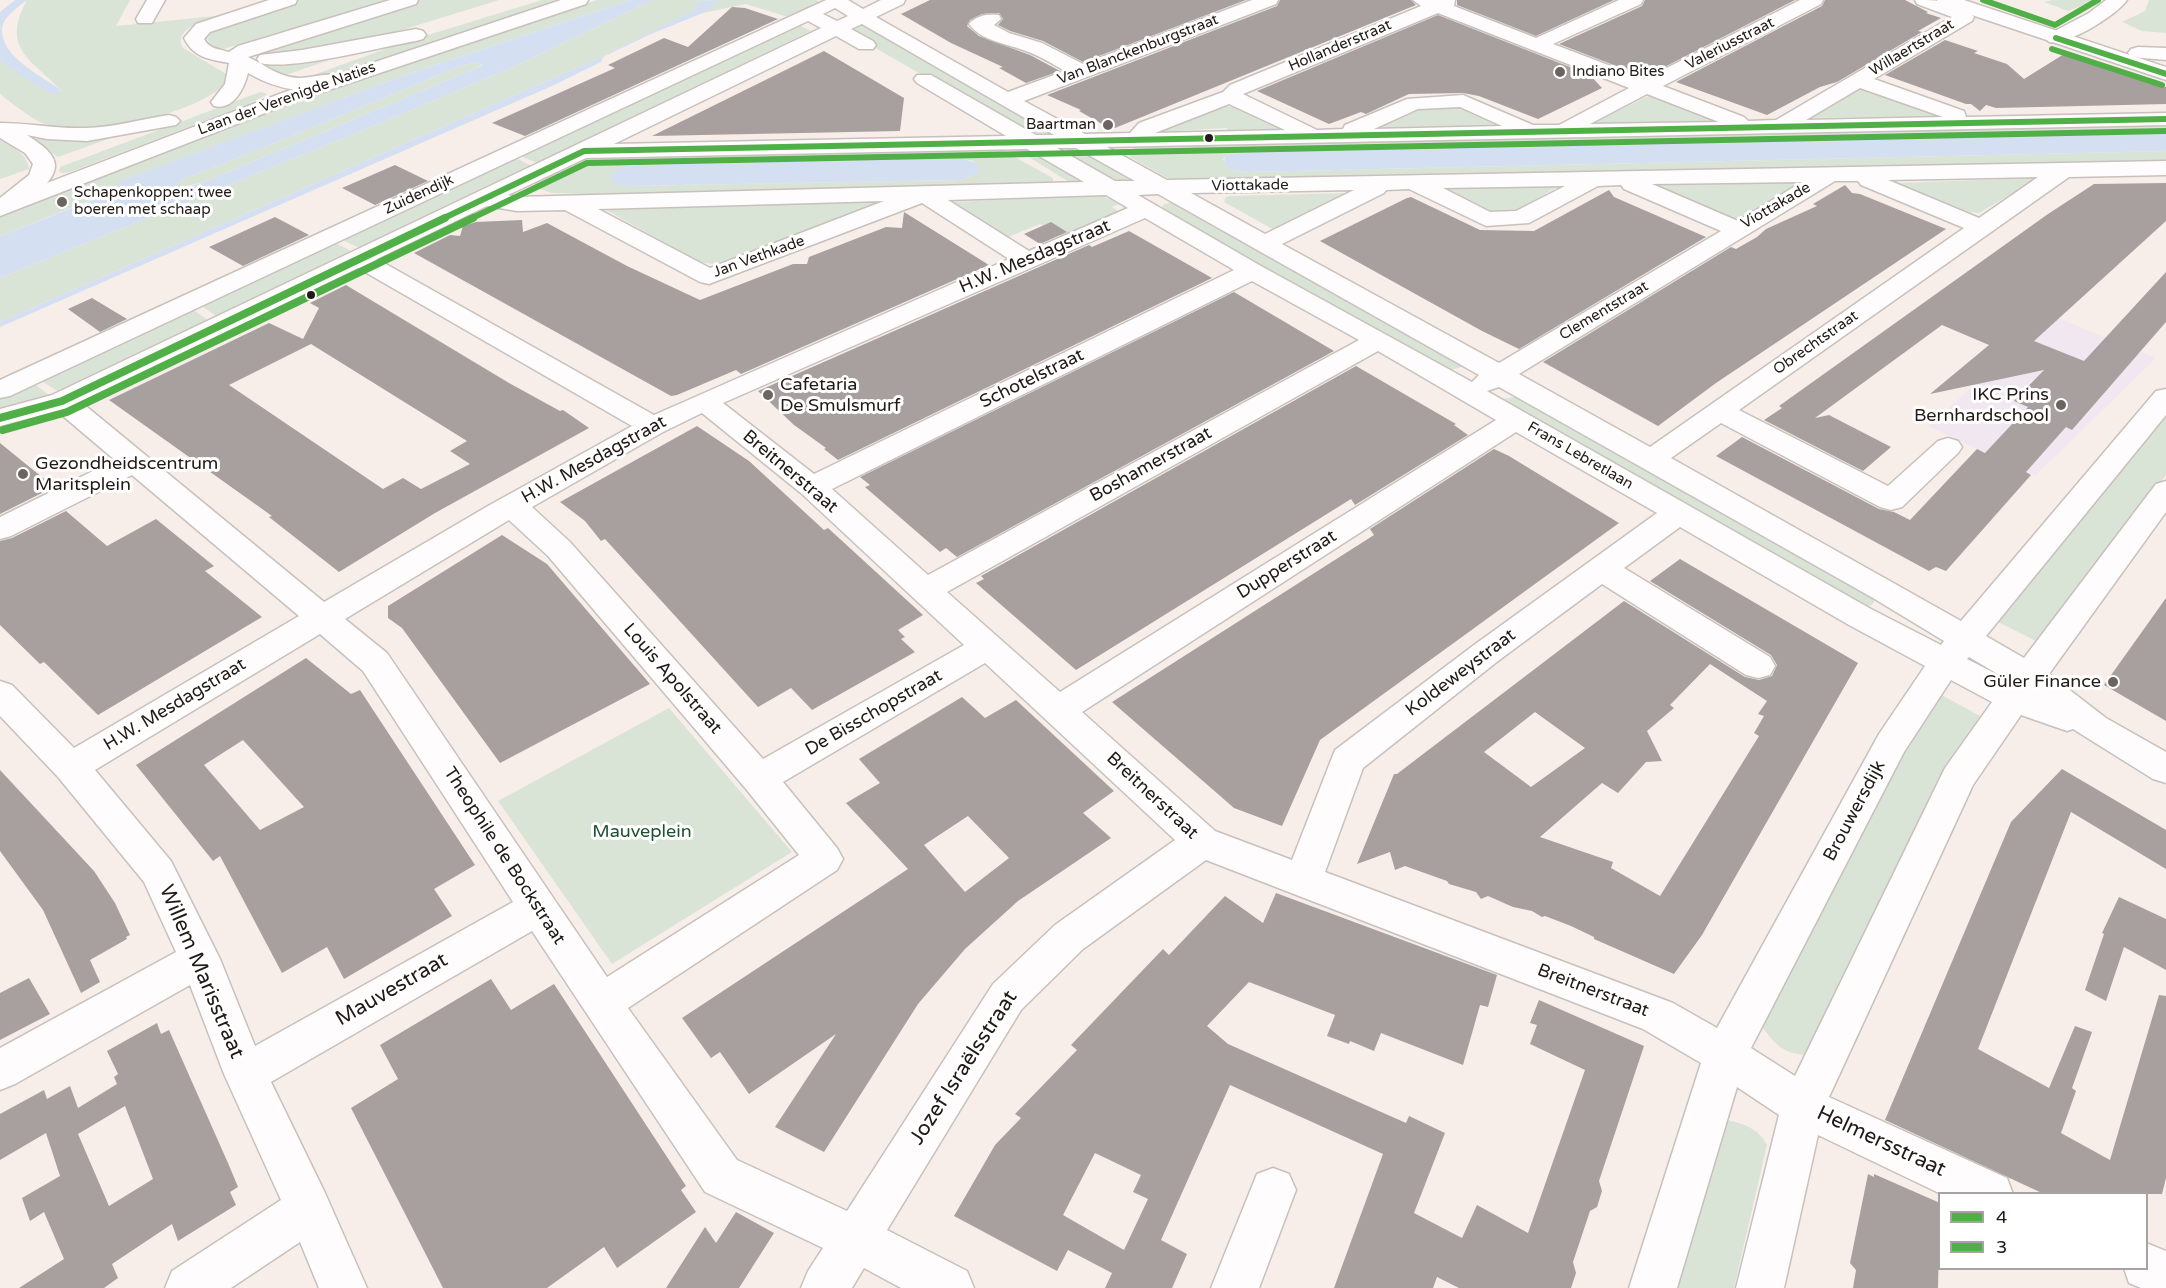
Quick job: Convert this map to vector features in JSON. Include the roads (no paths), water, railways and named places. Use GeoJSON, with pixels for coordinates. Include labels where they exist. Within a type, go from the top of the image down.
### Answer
{"type":"FeatureCollection","features":[{"type":"Feature","properties":{"kind":"main road"},"geometry":{"type":"LineString","coordinates":[[145,19],[156,0]]}},
{"type":"Feature","properties":{"kind":"main road"},"geometry":{"type":"LineString","coordinates":[[288,0],[203,28],[194,38],[198,46],[206,52],[236,59],[277,81],[299,84],[336,80]]}},
{"type":"Feature","properties":{"kind":"main road"},"geometry":{"type":"LineString","coordinates":[[230,109],[235,85],[236,59],[245,50],[409,0]]}},
{"type":"Feature","properties":{"kind":"main road","name":"Laan der Verenigde Naties"},"geometry":{"type":"LineString","coordinates":[[0,209],[230,109],[277,81],[528,0]]}},
{"type":"Feature","properties":{"kind":"main road","name":"Laan der Verenigde Naties"},"geometry":{"type":"LineString","coordinates":[[0,187],[195,112],[230,109],[336,80],[579,0]]}},
{"type":"Feature","properties":{"kind":"main road","name":"Zuidendijk"},"geometry":{"type":"LineString","coordinates":[[0,418],[62,401],[896,0]]}},
{"type":"Feature","properties":{"kind":"main road","name":"Van Blanckenburgstraat"},"geometry":{"type":"LineString","coordinates":[[1007,100],[1269,0]]}},
{"type":"Feature","properties":{"kind":"main road"},"geometry":{"type":"LineString","coordinates":[[1536,45],[1634,0]]}},
{"type":"Feature","properties":{"kind":"main road","name":"Valeriusstraat"},"geometry":{"type":"LineString","coordinates":[[1646,87],[1814,0]]}},
{"type":"Feature","properties":{"kind":"main road","name":"Willaertstraat"},"geometry":{"type":"LineString","coordinates":[[1860,81],[1866,74],[1965,16],[1953,9],[1924,0]]}},
{"type":"Feature","properties":{"kind":"main road"},"geometry":{"type":"LineString","coordinates":[[1946,0],[2063,34],[2138,52],[2166,62]]}},
{"type":"Feature","properties":{"kind":"main road"},"geometry":{"type":"LineString","coordinates":[[1980,0],[2166,74]]}},
{"type":"Feature","properties":{"kind":"main road"},"geometry":{"type":"LineString","coordinates":[[2063,34],[2096,17],[2118,0]]}},
{"type":"Feature","properties":{"kind":"main road","name":"Zuidendijk"},"geometry":{"type":"LineString","coordinates":[[0,390],[837,1]]}},
{"type":"Feature","properties":{"kind":"main road","name":"Frans Lebretlaan"},"geometry":{"type":"LineString","coordinates":[[837,1],[1007,100],[1884,590],[1956,651]]}},
{"type":"Feature","properties":{"kind":"main road"},"geometry":{"type":"LineString","coordinates":[[1437,2],[1536,45],[1753,127]]}},
{"type":"Feature","properties":{"kind":"main road","name":"Hollanderstraat"},"geometry":{"type":"LineString","coordinates":[[1230,96],[1237,89],[1437,2]]}},
{"type":"Feature","properties":{"kind":"main road"},"geometry":{"type":"LineString","coordinates":[[809,14],[886,57]]}},
{"type":"Feature","properties":{"kind":"main road"},"geometry":{"type":"LineString","coordinates":[[992,20],[979,24],[1002,37],[1035,47],[1081,71]]}},
{"type":"Feature","properties":{"kind":"main road"},"geometry":{"type":"LineString","coordinates":[[236,59],[302,56],[416,35]]}},
{"type":"Feature","properties":{"kind":"main road"},"geometry":{"type":"LineString","coordinates":[[2138,52],[2166,54]]}},
{"type":"Feature","properties":{"kind":"main road","name":"Frans Lebretlaan"},"geometry":{"type":"LineString","coordinates":[[906,68],[1252,271],[1378,340],[1860,617],[1956,651]]}},
{"type":"Feature","properties":{"kind":"main road"},"geometry":{"type":"LineString","coordinates":[[1779,126],[1860,81],[1975,122]]}},
{"type":"Feature","properties":{"kind":"main road"},"geometry":{"type":"LineString","coordinates":[[1561,131],[1646,87]]}},
{"type":"Feature","properties":{"kind":"main road"},"geometry":{"type":"LineString","coordinates":[[1141,134],[1230,96],[1315,136]]}},
{"type":"Feature","properties":{"kind":"main road"},"geometry":{"type":"LineString","coordinates":[[1341,136],[1414,103],[1463,101],[1533,132]]}},
{"type":"Feature","properties":{"kind":"main road"},"geometry":{"type":"LineString","coordinates":[[584,151],[1081,141],[1141,134],[1341,136],[2166,119]]}},
{"type":"Feature","properties":{"kind":"main road"},"geometry":{"type":"LineString","coordinates":[[0,130],[29,129],[47,133],[87,135],[169,121]]}},
{"type":"Feature","properties":{"kind":"main road"},"geometry":{"type":"LineString","coordinates":[[0,130],[41,156],[44,163],[43,171],[31,186],[0,209]]}},
{"type":"Feature","properties":{"kind":"main road","name":"Viottakade"},"geometry":{"type":"LineString","coordinates":[[1114,189],[2166,168]]}},
{"type":"Feature","properties":{"kind":"main road"},"geometry":{"type":"LineString","coordinates":[[1981,226],[2062,171]]}},
{"type":"Feature","properties":{"kind":"main road","name":"Viottakade"},"geometry":{"type":"LineString","coordinates":[[1622,179],[1739,230],[1829,175]]}},
{"type":"Feature","properties":{"kind":"main road","name":"Viottakade"},"geometry":{"type":"LineString","coordinates":[[1857,175],[1981,226]]}},
{"type":"Feature","properties":{"kind":"main road","name":"Viottakade"},"geometry":{"type":"LineString","coordinates":[[1412,182],[1486,219],[1521,218],[1594,179]]}},
{"type":"Feature","properties":{"kind":"main road","name":"Viottakade"},"geometry":{"type":"LineString","coordinates":[[1265,243],[1386,183]]}},
{"type":"Feature","properties":{"kind":"main road","name":"Jan Vethkade"},"geometry":{"type":"LineString","coordinates":[[482,198],[517,204],[1114,189]]}},
{"type":"Feature","properties":{"kind":"main road"},"geometry":{"type":"LineString","coordinates":[[924,194],[1027,260]]}},
{"type":"Feature","properties":{"kind":"main road","name":"Jan Vethkade"},"geometry":{"type":"LineString","coordinates":[[569,202],[709,277],[924,194]]}},
{"type":"Feature","properties":{"kind":"main road","name":"H.W. Mesdagstraat"},"geometry":{"type":"LineString","coordinates":[[71,767],[322,617],[653,426],[704,401],[1146,209]]}},
{"type":"Feature","properties":{"kind":"main road","name":"Obrechtstraat"},"geometry":{"type":"LineString","coordinates":[[1651,459],[1981,226]]}},
{"type":"Feature","properties":{"kind":"main road","name":"Clementstraat"},"geometry":{"type":"LineString","coordinates":[[1469,393],[1739,230]]}},
{"type":"Feature","properties":{"kind":"main road"},"geometry":{"type":"LineString","coordinates":[[359,258],[653,426]]}},
{"type":"Feature","properties":{"kind":"main road","name":"Schotelstraat"},"geometry":{"type":"LineString","coordinates":[[812,487],[1252,271]]}},
{"type":"Feature","properties":{"kind":"main road","name":"Boshamerstraat"},"geometry":{"type":"LineString","coordinates":[[925,590],[1378,340]]}},
{"type":"Feature","properties":{"kind":"main road","name":"Brouwersdijk"},"geometry":{"type":"LineString","coordinates":[[1653,1288],[1725,1054],[1891,744],[1956,651],[2166,397]]}},
{"type":"Feature","properties":{"kind":"main road","name":"Theophile de Bockstraat"},"geometry":{"type":"LineString","coordinates":[[62,401],[375,662],[601,1003],[721,1176],[855,1238],[950,1288]]}},
{"type":"Feature","properties":{"kind":"main road","name":"Breitnerstraat"},"geometry":{"type":"LineString","coordinates":[[704,401],[812,487],[1202,842],[1658,1016],[1725,1054],[1803,1106]]}},
{"type":"Feature","properties":{"kind":"main road"},"geometry":{"type":"LineString","coordinates":[[1719,411],[1891,500],[1948,447]]}},
{"type":"Feature","properties":{"kind":"main road","name":"Dupperstraat"},"geometry":{"type":"LineString","coordinates":[[1058,710],[1515,420]]}},
{"type":"Feature","properties":{"kind":"main road"},"geometry":{"type":"LineString","coordinates":[[0,529],[134,462]]}},
{"type":"Feature","properties":{"kind":"main road"},"geometry":{"type":"LineString","coordinates":[[1760,1288],[1803,1106],[1958,778],[2166,490]]}},
{"type":"Feature","properties":{"kind":"main road","name":"Louis Apolstraat"},"geometry":{"type":"LineString","coordinates":[[512,506],[559,549],[759,779],[824,860],[601,1003]]}},
{"type":"Feature","properties":{"kind":"main road","name":"Koldeweystraat"},"geometry":{"type":"LineString","coordinates":[[1303,880],[1348,760],[1486,653],[1678,513]]}},
{"type":"Feature","properties":{"kind":"main road"},"geometry":{"type":"LineString","coordinates":[[1602,569],[1758,666]]}},
{"type":"Feature","properties":{"kind":"main road"},"geometry":{"type":"LineString","coordinates":[[1860,617],[1869,615],[1882,604],[1884,590]]}},
{"type":"Feature","properties":{"kind":"main road","name":"De Bisschopstraat"},"geometry":{"type":"LineString","coordinates":[[759,779],[988,646]]}},
{"type":"Feature","properties":{"kind":"main road"},"geometry":{"type":"LineString","coordinates":[[1956,651],[2166,769]]}},
{"type":"Feature","properties":{"kind":"main road","name":"Willem Marisstraat"},"geometry":{"type":"LineString","coordinates":[[0,694],[71,767],[158,872],[200,959],[245,1074],[309,1209],[343,1288]]}},
{"type":"Feature","properties":{"kind":"main road","name":"Jozef Israëlsstraat"},"geometry":{"type":"LineString","coordinates":[[825,1288],[1007,997],[1069,937],[1202,842]]}},
{"type":"Feature","properties":{"kind":"main road","name":"Mauvestraat"},"geometry":{"type":"LineString","coordinates":[[245,1074],[539,907]]}},
{"type":"Feature","properties":{"kind":"main road"},"geometry":{"type":"LineString","coordinates":[[0,1070],[200,959]]}},
{"type":"Feature","properties":{"kind":"main road","name":"Helmersstraat"},"geometry":{"type":"LineString","coordinates":[[1803,1106],[1987,1192]]}},
{"type":"Feature","properties":{"kind":"main road"},"geometry":{"type":"LineString","coordinates":[[1235,1288],[1273,1190]]}},
{"type":"Feature","properties":{"kind":"main road"},"geometry":{"type":"LineString","coordinates":[[189,1288],[309,1209]]}},
{"type":"Feature","properties":{"kind":"main road"},"geometry":{"type":"LineString","coordinates":[[2148,1267],[2166,1275]]}},
{"type":"Feature","properties":{"kind":"water"},"geometry":{"type":"Polygon","coordinates":[[[15,0],[27,0],[5,20],[2,28],[3,38],[15,57],[61,90],[58,94],[43,89],[0,60],[0,12],[15,0]]]}},
{"type":"Feature","properties":{"kind":"water"},"geometry":{"type":"Polygon","coordinates":[[[630,0],[653,0],[511,68],[0,278],[0,236],[124,188],[117,182],[411,73],[630,0]],[[480,62],[463,65],[181,180],[175,187],[188,187],[204,182],[483,65],[480,62]]]}},
{"type":"Feature","properties":{"kind":"water"},"geometry":{"type":"Polygon","coordinates":[[[713,0],[718,2],[703,13],[603,57],[601,62],[552,86],[0,327],[0,322],[601,57],[700,7],[692,2],[713,0]]]}},
{"type":"Feature","properties":{"kind":"water"},"geometry":{"type":"Polygon","coordinates":[[[2166,132],[2166,151],[1248,172],[1231,170],[1224,164],[1225,156],[1236,152],[2166,132]]]}},
{"type":"Feature","properties":{"kind":"water"},"geometry":{"type":"Polygon","coordinates":[[[965,159],[978,164],[979,169],[977,174],[959,180],[624,186],[614,184],[610,179],[617,170],[638,165],[965,159]]]}},
{"type":"Feature","properties":{"kind":"place","name":"Indiano Bites"},"geometry":{"type":"Point","coordinates":[1560,72]}},
{"type":"Feature","properties":{"kind":"place","name":"Baartman"},"geometry":{"type":"Point","coordinates":[1108,125]}},
{"type":"Feature","properties":{"kind":"place","name":"Schapenkoppen: twee boeren met schaap"},"geometry":{"type":"Point","coordinates":[62,202]}},
{"type":"Feature","properties":{"kind":"place","name":"Cafetaria De Smulsmurf"},"geometry":{"type":"Point","coordinates":[768,395]}},
{"type":"Feature","properties":{"kind":"place","name":"IKC Prins Bernhardschool"},"geometry":{"type":"Point","coordinates":[2061,405]}},
{"type":"Feature","properties":{"kind":"place","name":"Gezondheidscentrum Maritsplein"},"geometry":{"type":"Point","coordinates":[23,474]}},
{"type":"Feature","properties":{"kind":"place","name":"Güler Finance"},"geometry":{"type":"Point","coordinates":[2113,682]}},
{"type":"Feature","properties":{"kind":"park label","name":"Mauveplein"},"geometry":{"type":"Point","coordinates":[642,832]}}]}
